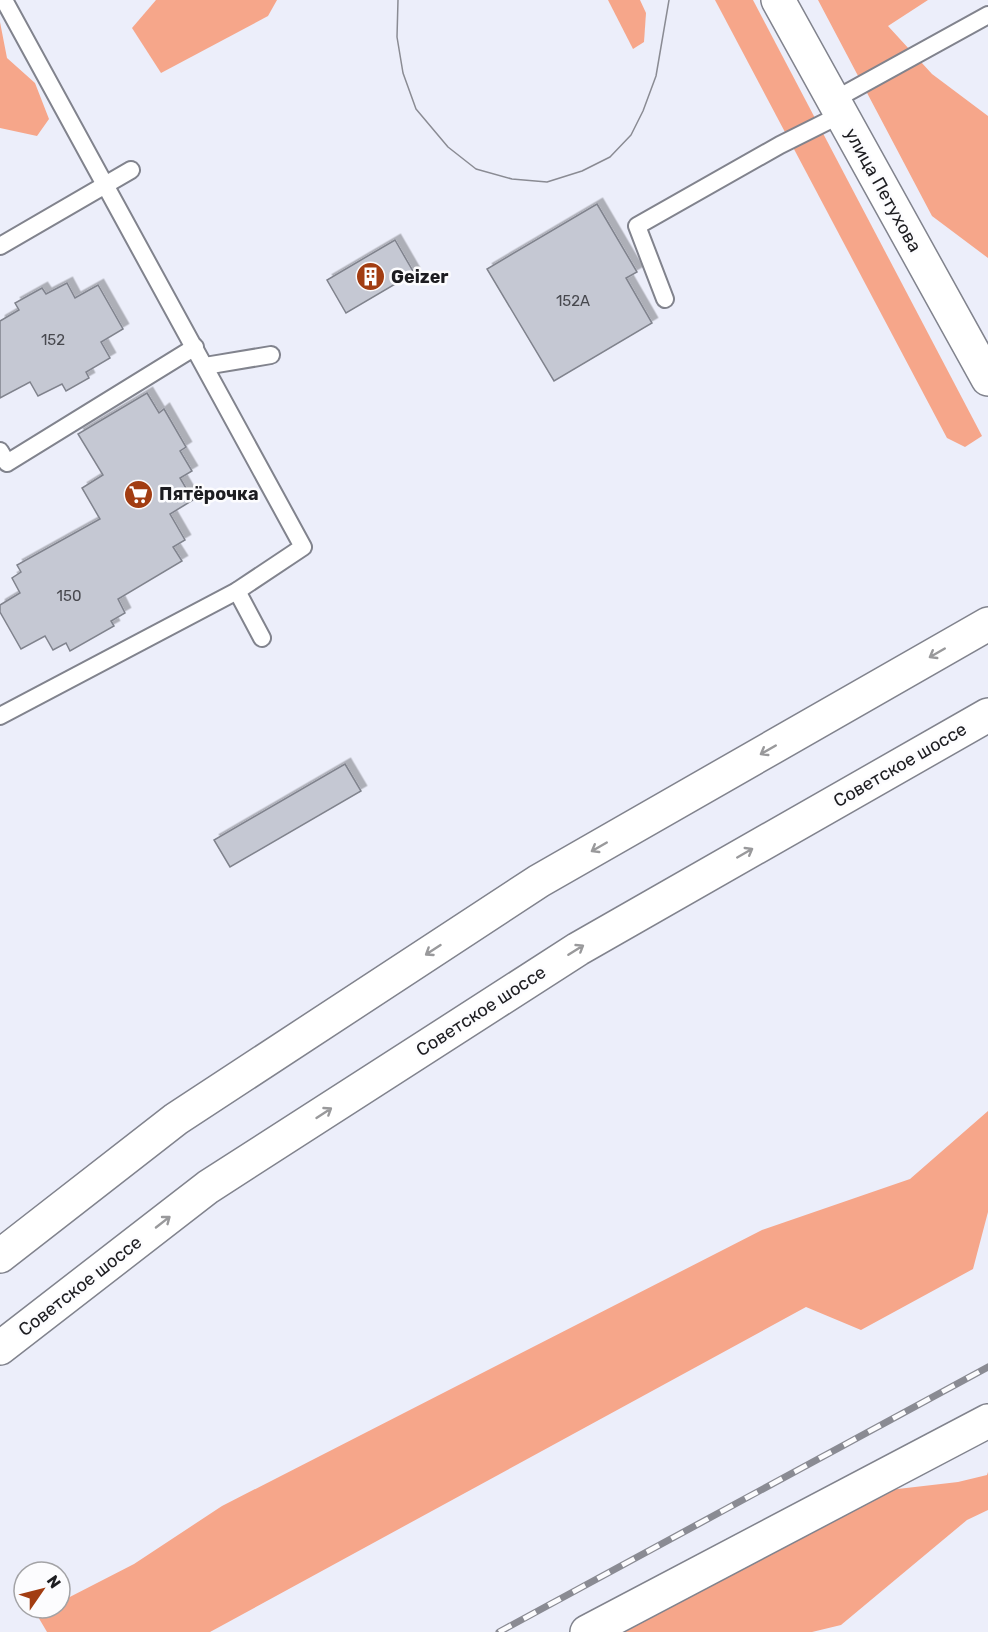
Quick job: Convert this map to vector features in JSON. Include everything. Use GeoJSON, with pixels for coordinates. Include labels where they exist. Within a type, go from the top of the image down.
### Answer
{"type":"FeatureCollection","features":[{"type":"Feature","properties":{"kind":"main road","name":"улица Петухова"},"geometry":{"type":"LineString","coordinates":[[778,0],[988,379]]}},
{"type":"Feature","properties":{"kind":"main road"},"geometry":{"type":"LineString","coordinates":[[0,1256],[176,1119],[539,881],[988,624]]}},
{"type":"Feature","properties":{"kind":"main road","name":"Советское шоссе"},"geometry":{"type":"LineString","coordinates":[[0,1348],[208,1187],[578,949],[988,715]]}},
{"type":"Feature","properties":{"kind":"main road"},"geometry":{"type":"LineString","coordinates":[[587,1632],[988,1421]]}},
{"type":"Feature","properties":{"kind":"lane"},"geometry":{"type":"LineString","coordinates":[[0,716],[237,591],[303,547],[4,0]]}},
{"type":"Feature","properties":{"kind":"lane"},"geometry":{"type":"LineString","coordinates":[[664,298],[636,226],[780,145],[988,15]]}},
{"type":"Feature","properties":{"kind":"lane"},"geometry":{"type":"LineString","coordinates":[[0,246],[131,170]]}},
{"type":"Feature","properties":{"kind":"lane"},"geometry":{"type":"LineString","coordinates":[[2,463],[195,347]]}},
{"type":"Feature","properties":{"kind":"lane"},"geometry":{"type":"LineString","coordinates":[[205,366],[271,356]]}},
{"type":"Feature","properties":{"kind":"lane"},"geometry":{"type":"LineString","coordinates":[[237,591],[262,638]]}},
{"type":"Feature","properties":{"kind":"shaded area"},"geometry":{"type":"Polygon","coordinates":[[[156,0],[277,0],[268,16],[161,73],[132,28],[156,0]]]}},
{"type":"Feature","properties":{"kind":"shaded area"},"geometry":{"type":"Polygon","coordinates":[[[608,0],[640,0],[646,13],[644,42],[633,49],[608,0]]]}},
{"type":"Feature","properties":{"kind":"shaded area"},"geometry":{"type":"Polygon","coordinates":[[[715,0],[753,0],[982,436],[965,447],[947,438],[715,0]]]}},
{"type":"Feature","properties":{"kind":"shaded area"},"geometry":{"type":"Polygon","coordinates":[[[818,0],[928,0],[888,26],[932,74],[988,116],[988,258],[932,216],[818,0]]]}},
{"type":"Feature","properties":{"kind":"shaded area"},"geometry":{"type":"Polygon","coordinates":[[[0,22],[7,58],[35,83],[49,119],[37,136],[0,128],[0,22]]]}},
{"type":"Feature","properties":{"kind":"shaded area"},"geometry":{"type":"Polygon","coordinates":[[[988,1111],[988,1212],[973,1269],[861,1330],[806,1307],[210,1632],[47,1632],[40,1620],[72,1620],[72,1596],[134,1564],[222,1506],[762,1230],[910,1179],[988,1111]]]}},
{"type":"Feature","properties":{"kind":"shaded area"},"geometry":{"type":"Polygon","coordinates":[[[988,1472],[988,1510],[967,1520],[841,1625],[812,1632],[617,1632],[889,1490],[958,1482],[987,1475],[988,1472]]]}},
{"type":"Feature","properties":{"kind":"building"},"geometry":{"type":"Polygon","coordinates":[[[597,204],[637,272],[626,278],[652,323],[554,381],[487,269],[597,204]]]}},
{"type":"Feature","properties":{"kind":"building","name":"Geizer"},"geometry":{"type":"Polygon","coordinates":[[[395,240],[414,273],[346,313],[327,280],[395,240]]]}},
{"type":"Feature","properties":{"kind":"building"},"geometry":{"type":"Polygon","coordinates":[[[67,283],[75,298],[98,285],[123,329],[101,342],[110,358],[86,372],[89,378],[66,391],[62,384],[38,396],[30,382],[0,398],[0,321],[19,310],[15,303],[42,288],[46,294],[67,283]]]}},
{"type":"Feature","properties":{"kind":"building"},"geometry":{"type":"Polygon","coordinates":[[[147,393],[159,413],[164,409],[186,447],[180,451],[192,471],[180,478],[193,500],[170,514],[185,540],[173,547],[182,561],[118,599],[125,613],[111,621],[114,626],[70,651],[66,643],[53,650],[45,636],[21,649],[0,612],[0,605],[20,593],[12,578],[21,572],[17,565],[100,519],[82,488],[103,475],[78,434],[147,393]]]}},
{"type":"Feature","properties":{"kind":"building"},"geometry":{"type":"Polygon","coordinates":[[[345,764],[361,791],[230,867],[214,840],[345,764]]]}},
{"type":"Feature","properties":{"kind":"tram line"},"geometry":{"type":"LineString","coordinates":[[398,0],[397,37],[403,73],[416,109],[448,147],[476,169],[512,179],[547,182],[582,171],[610,157],[631,135],[656,76],[669,0]]}},
{"type":"Feature","properties":{"kind":"railway"},"geometry":{"type":"LineString","coordinates":[[499,1632],[988,1367]]}},
{"type":"Feature","properties":{"kind":"place","name":"Geizer"},"geometry":{"type":"Point","coordinates":[370,277]}},
{"type":"Feature","properties":{"kind":"place","name":"Пятёрочка"},"geometry":{"type":"Point","coordinates":[138,494]}}]}
